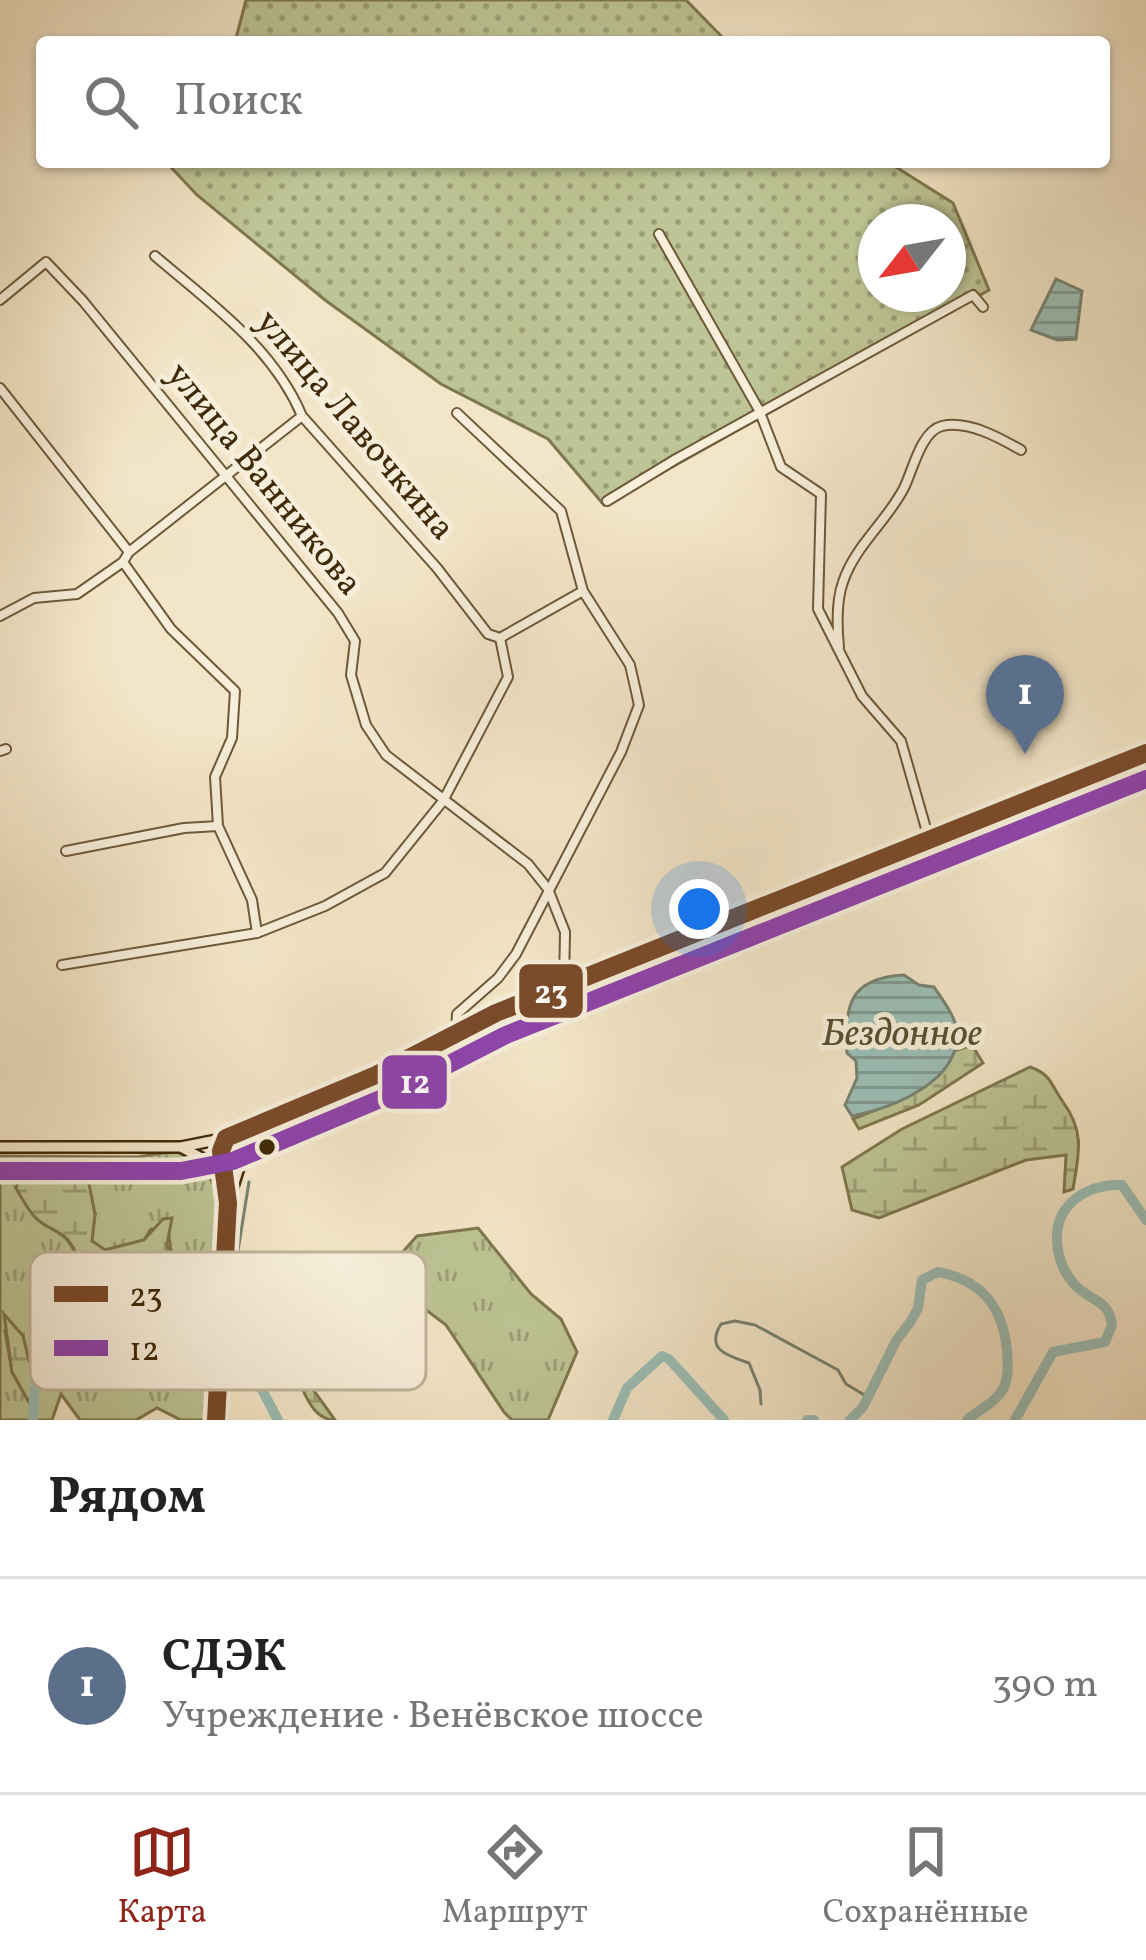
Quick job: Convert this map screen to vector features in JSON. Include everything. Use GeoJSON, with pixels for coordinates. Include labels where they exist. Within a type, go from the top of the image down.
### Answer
{"type":"FeatureCollection","features":[{"type":"Feature","properties":{"kind":"main road"},"geometry":{"type":"LineString","coordinates":[[0,1147],[181,1147],[226,1138],[376,1075],[456,1033],[564,986],[1146,753]]}},
{"type":"Feature","properties":{"kind":"main road"},"geometry":{"type":"LineString","coordinates":[[224,1252],[227,1203],[241,1161],[261,1131],[284,1114]]}},
{"type":"Feature","properties":{"kind":"main road"},"geometry":{"type":"LineString","coordinates":[[226,1138],[233,1142],[241,1161]]}},
{"type":"Feature","properties":{"kind":"main road"},"geometry":{"type":"LineString","coordinates":[[226,1138],[220,1151],[227,1203]]}},
{"type":"Feature","properties":{"kind":"main road"},"geometry":{"type":"LineString","coordinates":[[181,1147],[211,1166],[224,1189]]}},
{"type":"Feature","properties":{"kind":"main road"},"geometry":{"type":"LineString","coordinates":[[216,1390],[216,1420]]}},
{"type":"Feature","properties":{"kind":"street"},"geometry":{"type":"LineString","coordinates":[[659,234],[760,412],[782,467],[821,494],[818,609],[862,697],[901,741],[929,839]]}},
{"type":"Feature","properties":{"kind":"street","name":"улица Лавочкина"},"geometry":{"type":"LineString","coordinates":[[155,256],[262,349],[292,392],[302,416],[437,568],[488,634],[500,638]]}},
{"type":"Feature","properties":{"kind":"street","name":"улица Ванникова"},"geometry":{"type":"LineString","coordinates":[[0,300],[46,262],[83,301],[338,613],[355,641],[351,675],[366,725],[386,755],[528,864],[548,889]]}},
{"type":"Feature","properties":{"kind":"street"},"geometry":{"type":"LineString","coordinates":[[607,501],[973,296],[983,307]]}},
{"type":"Feature","properties":{"kind":"street"},"geometry":{"type":"LineString","coordinates":[[0,388],[126,557],[172,629],[235,691],[232,738],[215,776],[218,826],[252,899],[257,933]]}},
{"type":"Feature","properties":{"kind":"street"},"geometry":{"type":"LineString","coordinates":[[456,1033],[457,1014],[498,978],[516,954],[621,752],[639,705],[630,665],[583,591],[561,511],[457,413]]}},
{"type":"Feature","properties":{"kind":"street"},"geometry":{"type":"LineString","coordinates":[[0,616],[34,598],[77,594],[302,416]]}},
{"type":"Feature","properties":{"kind":"street"},"geometry":{"type":"LineString","coordinates":[[840,654],[838,608],[844,577],[899,496],[929,434],[946,425],[970,428],[1021,450]]}},
{"type":"Feature","properties":{"kind":"street"},"geometry":{"type":"LineString","coordinates":[[62,965],[257,933],[325,906],[385,873],[443,801],[508,677],[500,638],[583,591]]}},
{"type":"Feature","properties":{"kind":"street"},"geometry":{"type":"LineString","coordinates":[[66,851],[218,826]]}},
{"type":"Feature","properties":{"kind":"street"},"geometry":{"type":"LineString","coordinates":[[548,889],[565,932],[564,986]]}},
{"type":"Feature","properties":{"kind":"green space"},"geometry":{"type":"Polygon","coordinates":[[[246,0],[686,0],[721,36],[237,36],[246,0]]]}},
{"type":"Feature","properties":{"kind":"green space"},"geometry":{"type":"Polygon","coordinates":[[[172,168],[898,168],[953,204],[858,204],[858,312],[950,312],[604,505],[548,439],[441,384],[325,300],[197,195],[172,168]]]}},
{"type":"Feature","properties":{"kind":"green space"},"geometry":{"type":"Polygon","coordinates":[[[966,234],[989,290],[966,303],[966,234]]]}},
{"type":"Feature","properties":{"kind":"green space"},"geometry":{"type":"Polygon","coordinates":[[[972,1045],[983,1063],[919,1105],[859,1129],[853,1119],[923,1087],[951,1052],[972,1045]]]}},
{"type":"Feature","properties":{"kind":"green space"},"geometry":{"type":"Polygon","coordinates":[[[1030,1067],[1050,1081],[1075,1123],[1078,1154],[1073,1189],[1064,1192],[1066,1155],[1026,1160],[879,1218],[852,1210],[842,1167],[902,1129],[1030,1067]]]}},
{"type":"Feature","properties":{"kind":"green space"},"geometry":{"type":"Polygon","coordinates":[[[176,1151],[204,1166],[218,1194],[215,1252],[171,1252],[168,1229],[151,1229],[144,1240],[105,1250],[92,1241],[95,1213],[16,1188],[34,1216],[61,1234],[74,1252],[30,1252],[29,1362],[23,1336],[5,1331],[12,1372],[33,1409],[38,1390],[207,1390],[205,1420],[181,1420],[157,1408],[136,1420],[80,1420],[61,1394],[52,1420],[0,1420],[0,1156],[137,1157],[176,1151]]]}},
{"type":"Feature","properties":{"kind":"green space"},"geometry":{"type":"Polygon","coordinates":[[[60,1165],[87,1174],[95,1214],[92,1241],[105,1250],[144,1240],[163,1219],[172,1218],[169,1252],[75,1252],[68,1240],[34,1216],[16,1188],[24,1166],[60,1165]]]}},
{"type":"Feature","properties":{"kind":"green space"},"geometry":{"type":"Polygon","coordinates":[[[478,1228],[531,1294],[561,1319],[577,1352],[548,1420],[512,1420],[446,1325],[426,1310],[426,1252],[403,1252],[417,1236],[478,1228]]]}},
{"type":"Feature","properties":{"kind":"green space"},"geometry":{"type":"Polygon","coordinates":[[[4,1314],[23,1336],[30,1390],[37,1390],[34,1411],[12,1372],[4,1314]]]}},
{"type":"Feature","properties":{"kind":"green space"},"geometry":{"type":"Polygon","coordinates":[[[303,1390],[313,1390],[335,1420],[319,1414],[303,1390]]]}},
{"type":"Feature","properties":{"kind":"water"},"geometry":{"type":"Polygon","coordinates":[[[1056,279],[1082,291],[1076,339],[1057,340],[1031,330],[1056,279]]]}},
{"type":"Feature","properties":{"kind":"water","name":"Бездонное"},"geometry":{"type":"Polygon","coordinates":[[[904,975],[919,985],[934,987],[956,1025],[955,1048],[948,1064],[921,1090],[852,1116],[845,1105],[857,1078],[856,1061],[847,1053],[849,1008],[871,982],[904,975]]]}},
{"type":"Feature","properties":{"kind":"waterway"},"geometry":{"type":"LineString","coordinates":[[238,1252],[249,1182]]}},
{"type":"Feature","properties":{"kind":"waterway"},"geometry":{"type":"LineString","coordinates":[[1015,1420],[1053,1352],[1105,1342],[1112,1325],[1103,1305],[1081,1291],[1063,1267],[1057,1245],[1063,1214],[1086,1192],[1122,1185],[1146,1220]]}},
{"type":"Feature","properties":{"kind":"waterway"},"geometry":{"type":"LineString","coordinates":[[850,1420],[863,1407],[918,1308],[922,1280],[938,1272],[967,1282],[988,1298],[1005,1335],[1005,1385],[967,1420]]}},
{"type":"Feature","properties":{"kind":"waterway"},"geometry":{"type":"LineString","coordinates":[[761,1404],[749,1363],[717,1346],[721,1324],[755,1325],[838,1370],[846,1384],[866,1396]]}},
{"type":"Feature","properties":{"kind":"waterway"},"geometry":{"type":"LineString","coordinates":[[613,1420],[627,1388],[662,1356],[724,1420]]}},
{"type":"Feature","properties":{"kind":"waterway"},"geometry":{"type":"LineString","coordinates":[[33,1420],[35,1390]]}},
{"type":"Feature","properties":{"kind":"waterway"},"geometry":{"type":"LineString","coordinates":[[262,1390],[278,1420]]}},
{"type":"Feature","properties":{"kind":"waterway"},"geometry":{"type":"LineString","coordinates":[[807,1420],[814,1420]]}},
{"type":"Feature","properties":{"kind":"transit line","name":"23"},"geometry":{"type":"LineString","coordinates":[[225,1252],[228,1203],[221,1151],[226,1138],[376,1075],[496,1013],[1146,753]]}},
{"type":"Feature","properties":{"kind":"transit line","name":"12"},"geometry":{"type":"LineString","coordinates":[[0,1171],[181,1171],[233,1161],[385,1097],[506,1035],[1146,779]]}},
{"type":"Feature","properties":{"kind":"transit line","name":"23"},"geometry":{"type":"LineString","coordinates":[[216,1420],[218,1390]]}},
{"type":"Feature","properties":{"kind":"place","name":"СДЭК"},"geometry":{"type":"Point","coordinates":[1025,754]}}]}
